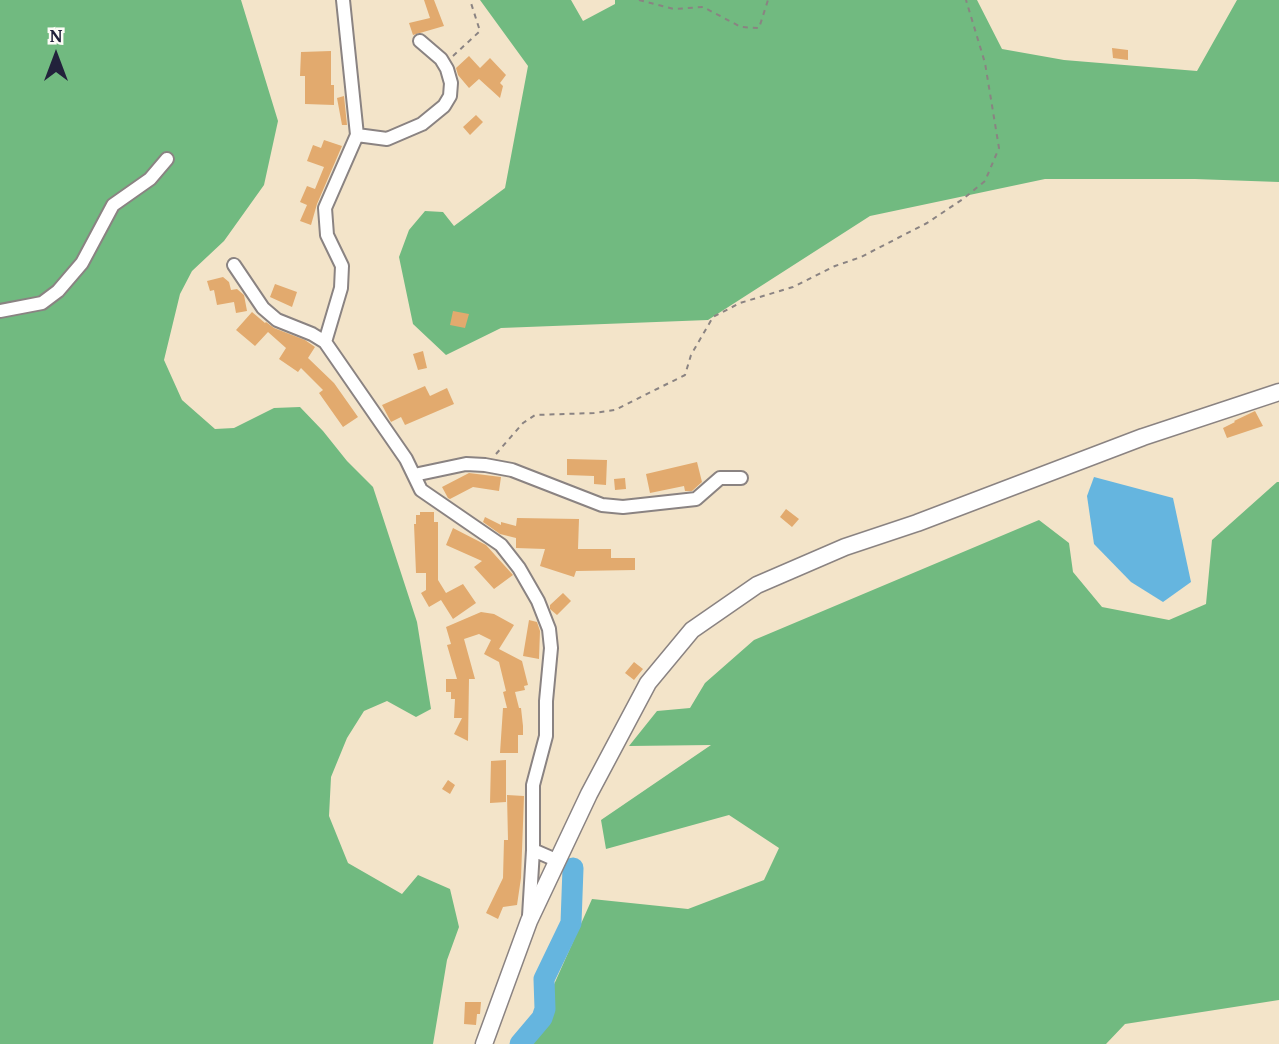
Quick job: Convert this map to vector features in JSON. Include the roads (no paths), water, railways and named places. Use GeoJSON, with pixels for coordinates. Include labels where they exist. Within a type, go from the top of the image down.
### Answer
{"type":"FeatureCollection","features":[{"type":"Feature","properties":{"kind":"street"},"geometry":{"type":"LineString","coordinates":[[324,342],[341,288],[342,266],[327,235],[325,208],[357,135],[343,0]]}},
{"type":"Feature","properties":{"kind":"street"},"geometry":{"type":"LineString","coordinates":[[357,135],[387,139],[422,124],[444,106],[450,96],[451,83],[444,65],[420,41]]}},
{"type":"Feature","properties":{"kind":"street"},"geometry":{"type":"LineString","coordinates":[[0,311],[42,303],[58,291],[82,263],[113,205],[150,179],[167,159]]}},
{"type":"Feature","properties":{"kind":"street"},"geometry":{"type":"LineString","coordinates":[[234,265],[252,294],[276,320],[312,334],[324,342],[356,391],[381,422],[421,490],[501,545],[538,601],[549,629],[551,648],[546,736],[533,785],[529,921]]}},
{"type":"Feature","properties":{"kind":"street"},"geometry":{"type":"LineString","coordinates":[[484,1044],[529,921],[556,860],[648,683],[692,630],[757,585],[845,547],[917,523],[1143,437],[1279,392]]}},
{"type":"Feature","properties":{"kind":"street"},"geometry":{"type":"LineString","coordinates":[[414,475],[466,464],[485,465],[512,470],[602,505],[623,507],[696,499],[720,478],[741,478]]}},
{"type":"Feature","properties":{"kind":"street"},"geometry":{"type":"LineString","coordinates":[[533,850],[556,860]]}},
{"type":"Feature","properties":{"kind":"water"},"geometry":{"type":"Polygon","coordinates":[[[1094,477],[1173,498],[1191,582],[1163,602],[1131,582],[1094,544],[1087,496],[1094,477]]]}},
{"type":"Feature","properties":{"kind":"waterway"},"geometry":{"type":"LineString","coordinates":[[520,1044],[542,1018],[545,1009],[544,979],[571,923],[573,868]]}}]}
